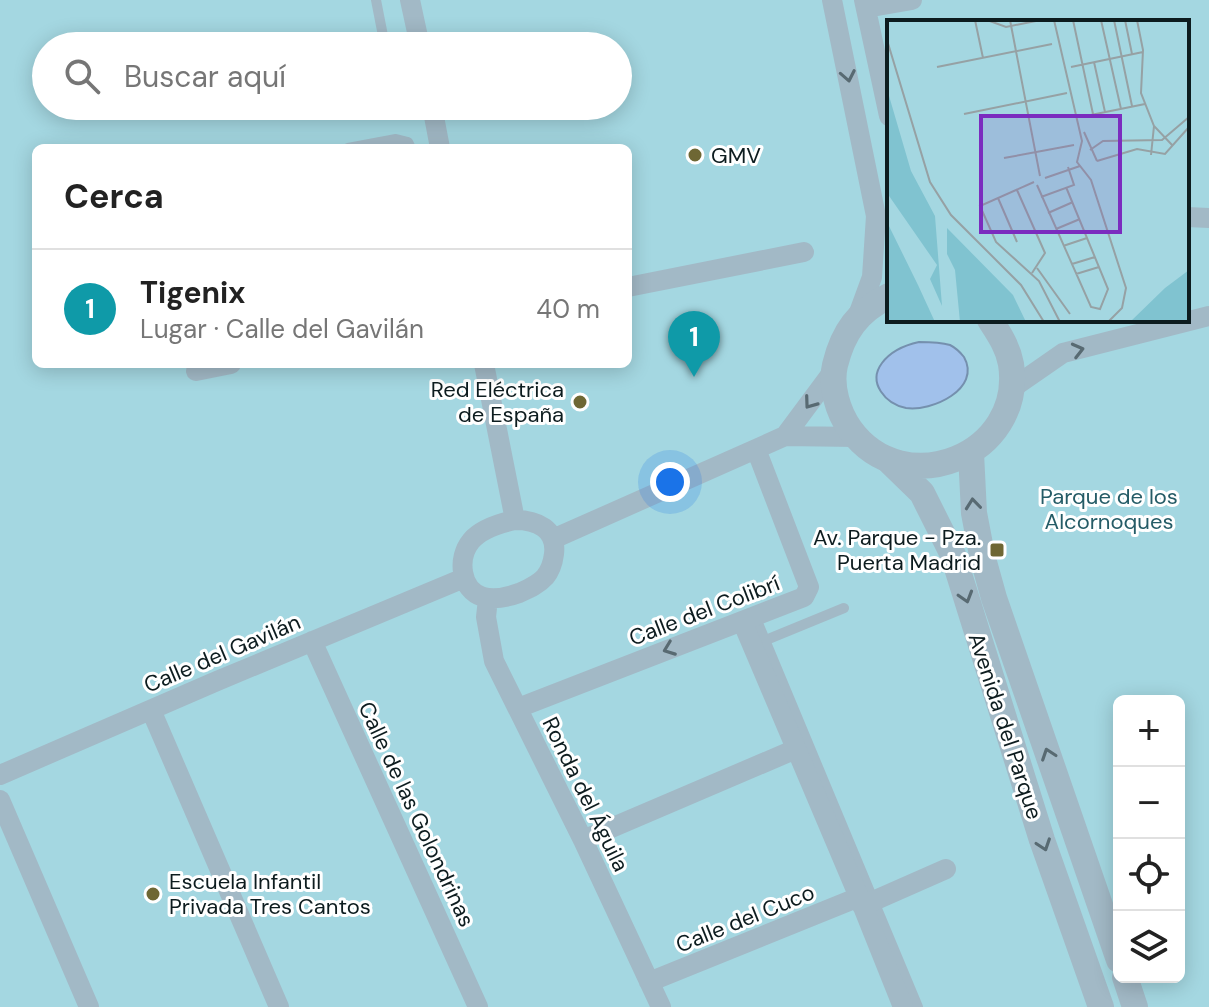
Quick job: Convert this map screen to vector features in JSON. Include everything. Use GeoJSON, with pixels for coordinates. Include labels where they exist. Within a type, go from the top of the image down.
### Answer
{"type":"FeatureCollection","features":[{"type":"Feature","properties":{"kind":"street"},"geometry":{"type":"LineString","coordinates":[[410,0],[417,32]]}},
{"type":"Feature","properties":{"kind":"street"},"geometry":{"type":"LineString","coordinates":[[832,0],[876,216],[872,277],[857,318],[841,342],[834,370],[836,400],[844,420],[856,437]]}},
{"type":"Feature","properties":{"kind":"street"},"geometry":{"type":"LineString","coordinates":[[887,107],[865,4],[912,0]]}},
{"type":"Feature","properties":{"kind":"street"},"geometry":{"type":"LineString","coordinates":[[435,120],[439,144]]}},
{"type":"Feature","properties":{"kind":"street"},"geometry":{"type":"LineString","coordinates":[[1189,217],[1209,218]]}},
{"type":"Feature","properties":{"kind":"street"},"geometry":{"type":"LineString","coordinates":[[632,286],[804,252]]}},
{"type":"Feature","properties":{"kind":"street"},"geometry":{"type":"LineString","coordinates":[[857,318],[887,297]]}},
{"type":"Feature","properties":{"kind":"street"},"geometry":{"type":"LineString","coordinates":[[1189,321],[1209,316]]}},
{"type":"Feature","properties":{"kind":"street"},"geometry":{"type":"LineString","coordinates":[[887,459],[915,467],[944,464],[971,453],[991,436],[1004,414],[1011,389],[1011,363],[1003,339],[991,322]]}},
{"type":"Feature","properties":{"kind":"street"},"geometry":{"type":"LineString","coordinates":[[1011,389],[1063,353],[1185,322]]}},
{"type":"Feature","properties":{"kind":"street"},"geometry":{"type":"LineString","coordinates":[[196,371],[211,368]]}},
{"type":"Feature","properties":{"kind":"street"},"geometry":{"type":"LineString","coordinates":[[485,368],[515,520]]}},
{"type":"Feature","properties":{"kind":"street"},"geometry":{"type":"LineString","coordinates":[[785,436],[834,370]]}},
{"type":"Feature","properties":{"kind":"street"},"geometry":{"type":"LineString","coordinates":[[553,539],[785,436],[856,437]]}},
{"type":"Feature","properties":{"kind":"street","name":"Avenida del Parque"},"geometry":{"type":"LineString","coordinates":[[856,437],[870,450],[887,459],[922,493],[953,555],[1042,840],[1101,1007]]}},
{"type":"Feature","properties":{"kind":"street","name":"Calle del Colibrí"},"geometry":{"type":"LineString","coordinates":[[518,708],[804,597],[809,587],[756,449]]}},
{"type":"Feature","properties":{"kind":"street","name":"Avenida del Parque"},"geometry":{"type":"LineString","coordinates":[[971,453],[974,513],[994,598],[1113,943]]}},
{"type":"Feature","properties":{"kind":"street"},"geometry":{"type":"LineString","coordinates":[[515,520],[529,520],[548,530],[553,539],[550,570],[544,579],[532,587],[514,595],[488,599],[469,588],[464,578],[465,553],[470,542],[479,534],[515,520]]}},
{"type":"Feature","properties":{"kind":"street","name":"Calle del Gavilán"},"geometry":{"type":"LineString","coordinates":[[0,775],[464,578]]}},
{"type":"Feature","properties":{"kind":"street","name":"Ronda del Águila"},"geometry":{"type":"LineString","coordinates":[[488,599],[486,617],[494,661],[661,1007]]}},
{"type":"Feature","properties":{"kind":"street"},"geometry":{"type":"LineString","coordinates":[[749,619],[796,749],[865,901],[903,1007]]}},
{"type":"Feature","properties":{"kind":"street","name":"Calle de las Golondrinas"},"geometry":{"type":"LineString","coordinates":[[312,641],[478,1007]]}},
{"type":"Feature","properties":{"kind":"street"},"geometry":{"type":"LineString","coordinates":[[151,710],[279,1007]]}},
{"type":"Feature","properties":{"kind":"street"},"geometry":{"type":"LineString","coordinates":[[583,840],[796,749]]}},
{"type":"Feature","properties":{"kind":"street"},"geometry":{"type":"LineString","coordinates":[[0,800],[89,1007]]}},
{"type":"Feature","properties":{"kind":"street","name":"Calle del Cuco"},"geometry":{"type":"LineString","coordinates":[[649,982],[946,869]]}},
{"type":"Feature","properties":{"kind":"street"},"geometry":{"type":"LineString","coordinates":[[1127,983],[1135,1007]]}},
{"type":"Feature","properties":{"kind":"lane"},"geometry":{"type":"LineString","coordinates":[[376,0],[382,32]]}},
{"type":"Feature","properties":{"kind":"lane"},"geometry":{"type":"LineString","coordinates":[[369,144],[396,139],[409,144]]}},
{"type":"Feature","properties":{"kind":"lane"},"geometry":{"type":"LineString","coordinates":[[766,640],[844,608]]}},
{"type":"Feature","properties":{"kind":"lane"},"geometry":{"type":"LineString","coordinates":[[749,619],[766,640],[865,901],[918,1007]]}},
{"type":"Feature","properties":{"kind":"green space","name":"Parque de los Alcornoques"},"geometry":{"type":"Polygon","coordinates":[[[0,0],[1209,0],[1209,1007],[0,1007],[0,0]]]}},
{"type":"Feature","properties":{"kind":"shaded area"},"geometry":{"type":"Polygon","coordinates":[[[919,342],[950,345],[964,357],[968,369],[966,379],[951,396],[928,406],[906,408],[892,402],[881,392],[878,371],[894,352],[919,342]]]}},
{"type":"Feature","properties":{"kind":"place","name":"GMV"},"geometry":{"type":"Point","coordinates":[695,155]}},
{"type":"Feature","properties":{"kind":"place","name":"Tigenix"},"geometry":{"type":"Point","coordinates":[694,377]}},
{"type":"Feature","properties":{"kind":"place","name":"Red Eléctrica de España"},"geometry":{"type":"Point","coordinates":[580,402]}},
{"type":"Feature","properties":{"kind":"place","name":"Av. Parque - Pza. Puerta Madrid"},"geometry":{"type":"Point","coordinates":[997,550]}},
{"type":"Feature","properties":{"kind":"place","name":"Escuela Infantil Privada Tres Cantos"},"geometry":{"type":"Point","coordinates":[153,894]}}]}
